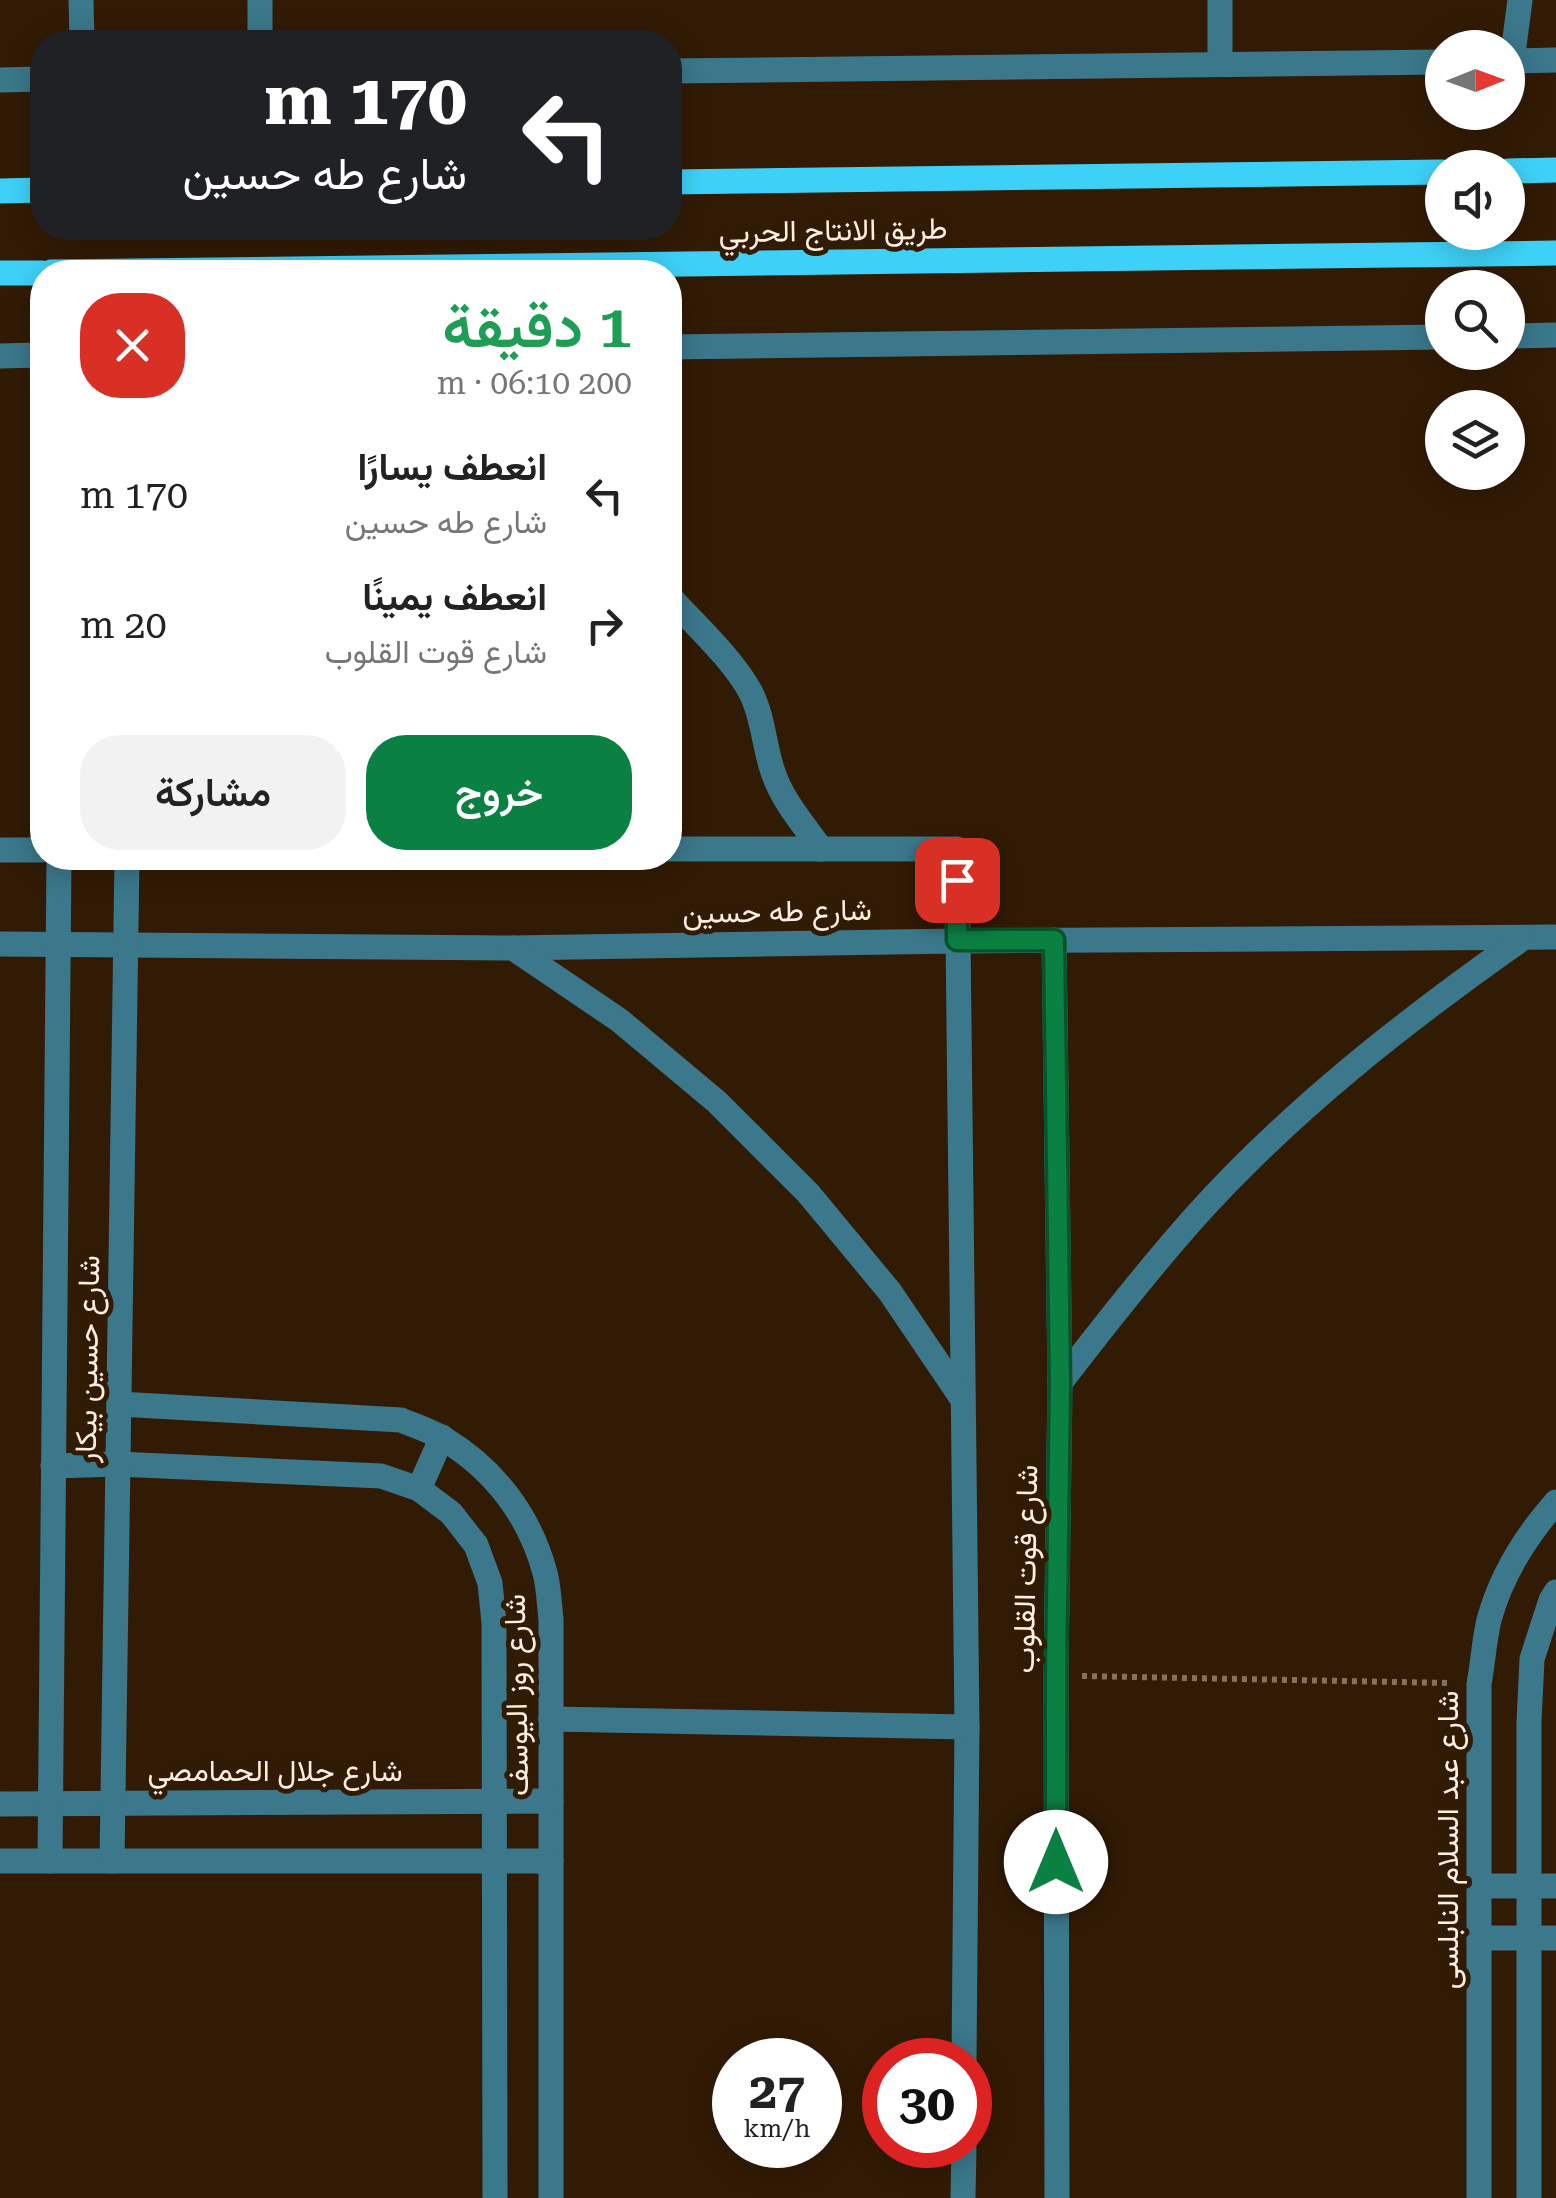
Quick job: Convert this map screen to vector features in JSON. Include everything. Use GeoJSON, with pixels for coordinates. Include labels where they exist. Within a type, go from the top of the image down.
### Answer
{"type":"FeatureCollection","features":[{"type":"Feature","properties":{"kind":"main road"},"geometry":{"type":"LineString","coordinates":[[1525,171],[1556,170]]}},
{"type":"Feature","properties":{"kind":"main road","name":"طريق الانتاج الحربي"},"geometry":{"type":"LineString","coordinates":[[682,182],[1425,172]]}},
{"type":"Feature","properties":{"kind":"main road"},"geometry":{"type":"LineString","coordinates":[[0,191],[30,190]]}},
{"type":"Feature","properties":{"kind":"main road","name":"طريق الانتاج الحربي"},"geometry":{"type":"LineString","coordinates":[[682,264],[1556,252]]}},
{"type":"Feature","properties":{"kind":"main road"},"geometry":{"type":"LineString","coordinates":[[0,273],[30,272]]}},
{"type":"Feature","properties":{"kind":"street"},"geometry":{"type":"LineString","coordinates":[[81,0],[82,30]]}},
{"type":"Feature","properties":{"kind":"street"},"geometry":{"type":"LineString","coordinates":[[260,0],[260,30]]}},
{"type":"Feature","properties":{"kind":"street"},"geometry":{"type":"LineString","coordinates":[[1220,0],[1220,64]]}},
{"type":"Feature","properties":{"kind":"street"},"geometry":{"type":"LineString","coordinates":[[1515,30],[1520,0]]}},
{"type":"Feature","properties":{"kind":"street"},"geometry":{"type":"LineString","coordinates":[[1525,61],[1556,60]]}},
{"type":"Feature","properties":{"kind":"street"},"geometry":{"type":"LineString","coordinates":[[682,71],[1425,62]]}},
{"type":"Feature","properties":{"kind":"street"},"geometry":{"type":"LineString","coordinates":[[0,80],[30,80]]}},
{"type":"Feature","properties":{"kind":"street"},"geometry":{"type":"LineString","coordinates":[[1525,336],[1556,335]]}},
{"type":"Feature","properties":{"kind":"street"},"geometry":{"type":"LineString","coordinates":[[682,347],[1425,337]]}},
{"type":"Feature","properties":{"kind":"street"},"geometry":{"type":"LineString","coordinates":[[0,356],[30,355]]}},
{"type":"Feature","properties":{"kind":"street"},"geometry":{"type":"LineString","coordinates":[[682,610],[748,688],[758,709],[772,771],[782,794],[821,849]]}},
{"type":"Feature","properties":{"kind":"street","name":"شارع طه حسين"},"geometry":{"type":"LineString","coordinates":[[682,850],[956,849]]}},
{"type":"Feature","properties":{"kind":"street","name":"شارع قوت القلوب"},"geometry":{"type":"LineString","coordinates":[[956,849],[967,1727],[964,2038]]}},
{"type":"Feature","properties":{"kind":"street"},"geometry":{"type":"LineString","coordinates":[[0,850],[30,850]]}},
{"type":"Feature","properties":{"kind":"street","name":"شارع حسين بيكار"},"geometry":{"type":"LineString","coordinates":[[50,1861],[59,870]]}},
{"type":"Feature","properties":{"kind":"street","name":"شارع حسين بيكار"},"geometry":{"type":"LineString","coordinates":[[112,1861],[126,870]]}},
{"type":"Feature","properties":{"kind":"street","name":"شارع طه حسين"},"geometry":{"type":"LineString","coordinates":[[0,944],[513,948],[957,940],[1556,937]]}},
{"type":"Feature","properties":{"kind":"street"},"geometry":{"type":"LineString","coordinates":[[1060,1383],[1125,1298],[1196,1216],[1271,1139],[1407,1022],[1523,938]]}},
{"type":"Feature","properties":{"kind":"street","name":"شارع قوت القلوب"},"geometry":{"type":"LineString","coordinates":[[1054,940],[1060,1383],[1057,2198]]}},
{"type":"Feature","properties":{"kind":"street"},"geometry":{"type":"LineString","coordinates":[[513,948],[619,1020],[717,1102],[808,1193],[890,1292],[962,1398]]}},
{"type":"Feature","properties":{"kind":"street","name":"شارع روز اليوسف"},"geometry":{"type":"LineString","coordinates":[[119,1404],[401,1420],[442,1437],[478,1462],[508,1494],[531,1533],[546,1575],[549,1604],[551,2198]]}},
{"type":"Feature","properties":{"kind":"street"},"geometry":{"type":"LineString","coordinates":[[420,1489],[442,1437]]}},
{"type":"Feature","properties":{"kind":"street","name":"شارع روز اليوسف"},"geometry":{"type":"LineString","coordinates":[[53,1466],[118,1464],[381,1476],[420,1489],[452,1513],[476,1545],[490,1583],[494,1623],[495,2198]]}},
{"type":"Feature","properties":{"kind":"street","name":"شارع عبد السلام النابلسى"},"geometry":{"type":"LineString","coordinates":[[1479,2198],[1480,1684],[1489,1620],[1508,1570],[1536,1525],[1556,1502]]}},
{"type":"Feature","properties":{"kind":"street"},"geometry":{"type":"LineString","coordinates":[[1529,2198],[1529,1722],[1532,1659],[1556,1592]]}},
{"type":"Feature","properties":{"kind":"street"},"geometry":{"type":"LineString","coordinates":[[551,1719],[967,1727]]}},
{"type":"Feature","properties":{"kind":"street","name":"شارع جلال الحمامصي"},"geometry":{"type":"LineString","coordinates":[[0,1804],[551,1801]]}},
{"type":"Feature","properties":{"kind":"street"},"geometry":{"type":"LineString","coordinates":[[0,1862],[551,1860]]}},
{"type":"Feature","properties":{"kind":"street"},"geometry":{"type":"LineString","coordinates":[[1479,1886],[1556,1886]]}},
{"type":"Feature","properties":{"kind":"street"},"geometry":{"type":"LineString","coordinates":[[1479,1938],[1556,1938]]}},
{"type":"Feature","properties":{"kind":"street"},"geometry":{"type":"LineString","coordinates":[[964,2168],[964,2198]]}},
{"type":"Feature","properties":{"kind":"path"},"geometry":{"type":"LineString","coordinates":[[1056,1675],[1480,1684]]}},
{"type":"Feature","properties":{"kind":"route"},"geometry":{"type":"LineString","coordinates":[[957,880],[957,940],[1054,940],[1060,1383],[1056,1862]]}}]}
